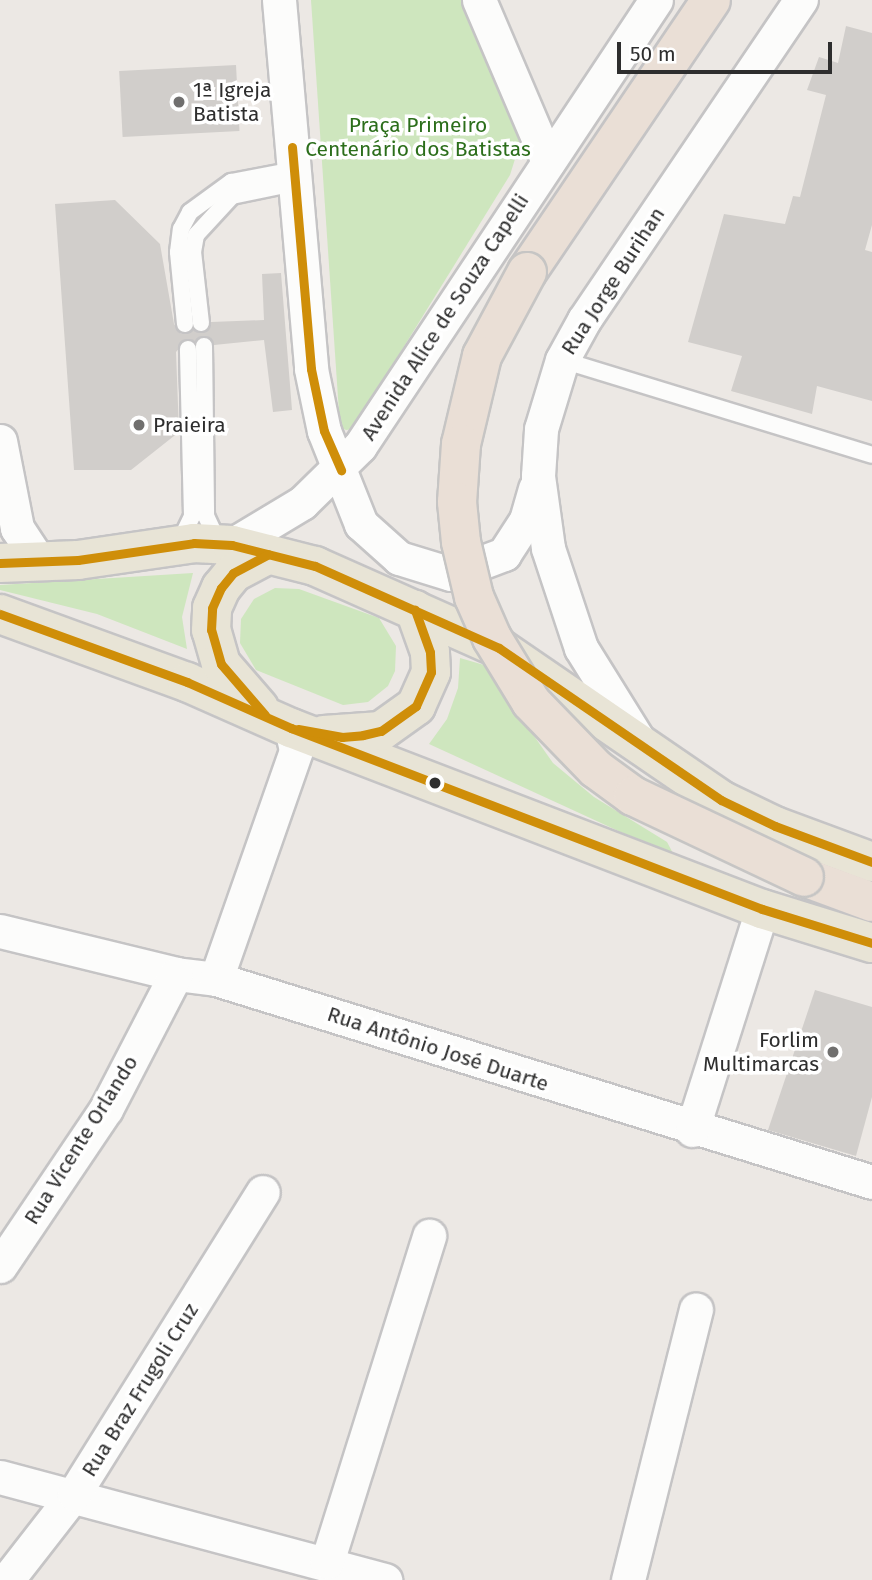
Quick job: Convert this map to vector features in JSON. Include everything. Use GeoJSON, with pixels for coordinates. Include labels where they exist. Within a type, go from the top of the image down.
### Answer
{"type":"FeatureCollection","features":[{"type":"Feature","properties":{"kind":"highway"},"geometry":{"type":"LineString","coordinates":[[711,0],[527,272],[482,356],[461,444],[457,502],[461,542],[474,597],[492,638],[531,702],[596,769],[633,796],[804,877],[872,902]]}},
{"type":"Feature","properties":{"kind":"main road"},"geometry":{"type":"LineString","coordinates":[[232,540],[233,573],[221,588],[212,608],[211,630],[221,664],[278,721],[342,737],[363,735],[381,731],[416,706],[427,689],[431,672],[427,640],[415,610]]}},
{"type":"Feature","properties":{"kind":"main road"},"geometry":{"type":"LineString","coordinates":[[0,563],[40,563],[232,540],[315,566],[499,648],[721,800],[775,827],[872,862]]}},
{"type":"Feature","properties":{"kind":"main road"},"geometry":{"type":"LineString","coordinates":[[0,614],[762,909],[872,943]]}},
{"type":"Feature","properties":{"kind":"street"},"geometry":{"type":"LineString","coordinates":[[279,0],[311,369],[324,431],[361,524],[382,547],[429,570],[451,574],[489,564],[504,554],[526,520],[538,476]]}},
{"type":"Feature","properties":{"kind":"street"},"geometry":{"type":"LineString","coordinates":[[479,0],[548,162]]}},
{"type":"Feature","properties":{"kind":"street","name":"Avenida Alice de Souza Capelli"},"geometry":{"type":"LineString","coordinates":[[232,540],[286,515],[341,470],[656,0]]}},
{"type":"Feature","properties":{"kind":"street","name":"Rua Jorge Burihan"},"geometry":{"type":"LineString","coordinates":[[642,745],[581,648],[548,548],[538,476],[541,429],[562,360],[607,284],[801,0]]}},
{"type":"Feature","properties":{"kind":"street"},"geometry":{"type":"LineString","coordinates":[[0,441],[18,528],[40,563]]}},
{"type":"Feature","properties":{"kind":"street"},"geometry":{"type":"LineString","coordinates":[[216,979],[296,750],[278,721]]}},
{"type":"Feature","properties":{"kind":"street"},"geometry":{"type":"LineString","coordinates":[[692,1130],[762,909]]}},
{"type":"Feature","properties":{"kind":"street","name":"Rua Antônio José Duarte"},"geometry":{"type":"LineString","coordinates":[[0,931],[176,974],[216,979],[692,1130],[872,1182]]}},
{"type":"Feature","properties":{"kind":"street","name":"Rua Vicente Orlando"},"geometry":{"type":"LineString","coordinates":[[0,1266],[106,1109],[176,974]]}},
{"type":"Feature","properties":{"kind":"street","name":"Rua Braz Frugoli Cruz"},"geometry":{"type":"LineString","coordinates":[[7,1580],[74,1494],[263,1192]]}},
{"type":"Feature","properties":{"kind":"street"},"geometry":{"type":"LineString","coordinates":[[327,1562],[429,1236]]}},
{"type":"Feature","properties":{"kind":"street"},"geometry":{"type":"LineString","coordinates":[[628,1580],[696,1309]]}},
{"type":"Feature","properties":{"kind":"street"},"geometry":{"type":"LineString","coordinates":[[0,1477],[74,1494],[385,1580]]}},
{"type":"Feature","properties":{"kind":"lane"},"geometry":{"type":"LineString","coordinates":[[193,323],[178,252],[181,229],[190,212],[231,189],[294,167]]}},
{"type":"Feature","properties":{"kind":"lane"},"geometry":{"type":"LineString","coordinates":[[177,545],[190,525],[196,348],[232,540]]}},
{"type":"Feature","properties":{"kind":"lane"},"geometry":{"type":"LineString","coordinates":[[562,360],[872,455]]}},
{"type":"Feature","properties":{"kind":"green space","name":"Praça Primeiro Centenário dos Batistas"},"geometry":{"type":"Polygon","coordinates":[[[311,0],[466,0],[521,140],[510,175],[353,429],[346,430],[340,427],[311,0]]]}},
{"type":"Feature","properties":{"kind":"green space"},"geometry":{"type":"Polygon","coordinates":[[[193,573],[182,617],[187,649],[97,614],[0,590],[0,585],[193,573]]]}},
{"type":"Feature","properties":{"kind":"green space"},"geometry":{"type":"Polygon","coordinates":[[[275,588],[299,589],[379,618],[396,646],[395,671],[388,686],[368,702],[343,705],[256,670],[240,643],[241,619],[254,599],[275,588]]]}},
{"type":"Feature","properties":{"kind":"green space"},"geometry":{"type":"Polygon","coordinates":[[[460,658],[484,665],[553,763],[594,797],[667,842],[675,857],[429,744],[447,719],[458,688],[460,658]]]}},
{"type":"Feature","properties":{"kind":"building"},"geometry":{"type":"Polygon","coordinates":[[[846,26],[872,33],[872,225],[865,250],[872,252],[872,401],[817,386],[812,414],[731,391],[742,356],[688,342],[724,214],[785,224],[793,196],[800,197],[826,95],[807,90],[819,57],[838,63],[846,26]]]}},
{"type":"Feature","properties":{"kind":"building","name":"1ª Igreja Batista"},"geometry":{"type":"Polygon","coordinates":[[[236,65],[239,131],[123,137],[119,71],[236,65]]]}},
{"type":"Feature","properties":{"kind":"building"},"geometry":{"type":"Polygon","coordinates":[[[115,200],[160,244],[174,324],[181,334],[193,330],[203,333],[211,322],[264,320],[262,274],[281,273],[292,410],[273,412],[264,340],[214,345],[205,336],[195,341],[187,339],[176,352],[179,432],[131,470],[74,470],[55,204],[115,200]]]}},
{"type":"Feature","properties":{"kind":"building","name":"Forlim Multimarcas"},"geometry":{"type":"Polygon","coordinates":[[[815,990],[872,1007],[872,1097],[856,1156],[768,1130],[815,990]]]}},
{"type":"Feature","properties":{"kind":"transit line"},"geometry":{"type":"LineString","coordinates":[[292,147],[311,369],[324,431],[341,470]]}},
{"type":"Feature","properties":{"kind":"transit line"},"geometry":{"type":"LineString","coordinates":[[0,563],[78,560],[194,543],[232,545],[315,566],[499,648],[721,800],[775,826],[872,862]]}},
{"type":"Feature","properties":{"kind":"transit line"},"geometry":{"type":"LineString","coordinates":[[265,715],[221,664],[211,630],[212,608],[221,588],[233,573],[268,554]]}},
{"type":"Feature","properties":{"kind":"transit line"},"geometry":{"type":"LineString","coordinates":[[298,729],[342,737],[363,735],[381,731],[416,706],[431,672],[430,652],[415,610]]}},
{"type":"Feature","properties":{"kind":"transit line"},"geometry":{"type":"LineString","coordinates":[[0,614],[187,682],[291,728],[762,909],[872,943]]}},
{"type":"Feature","properties":{"kind":"place","name":"1ª Igreja Batista"},"geometry":{"type":"Point","coordinates":[179,102]}},
{"type":"Feature","properties":{"kind":"place","name":"Praieira"},"geometry":{"type":"Point","coordinates":[139,425]}},
{"type":"Feature","properties":{"kind":"place","name":"Forlim Multimarcas"},"geometry":{"type":"Point","coordinates":[833,1052]}}]}
